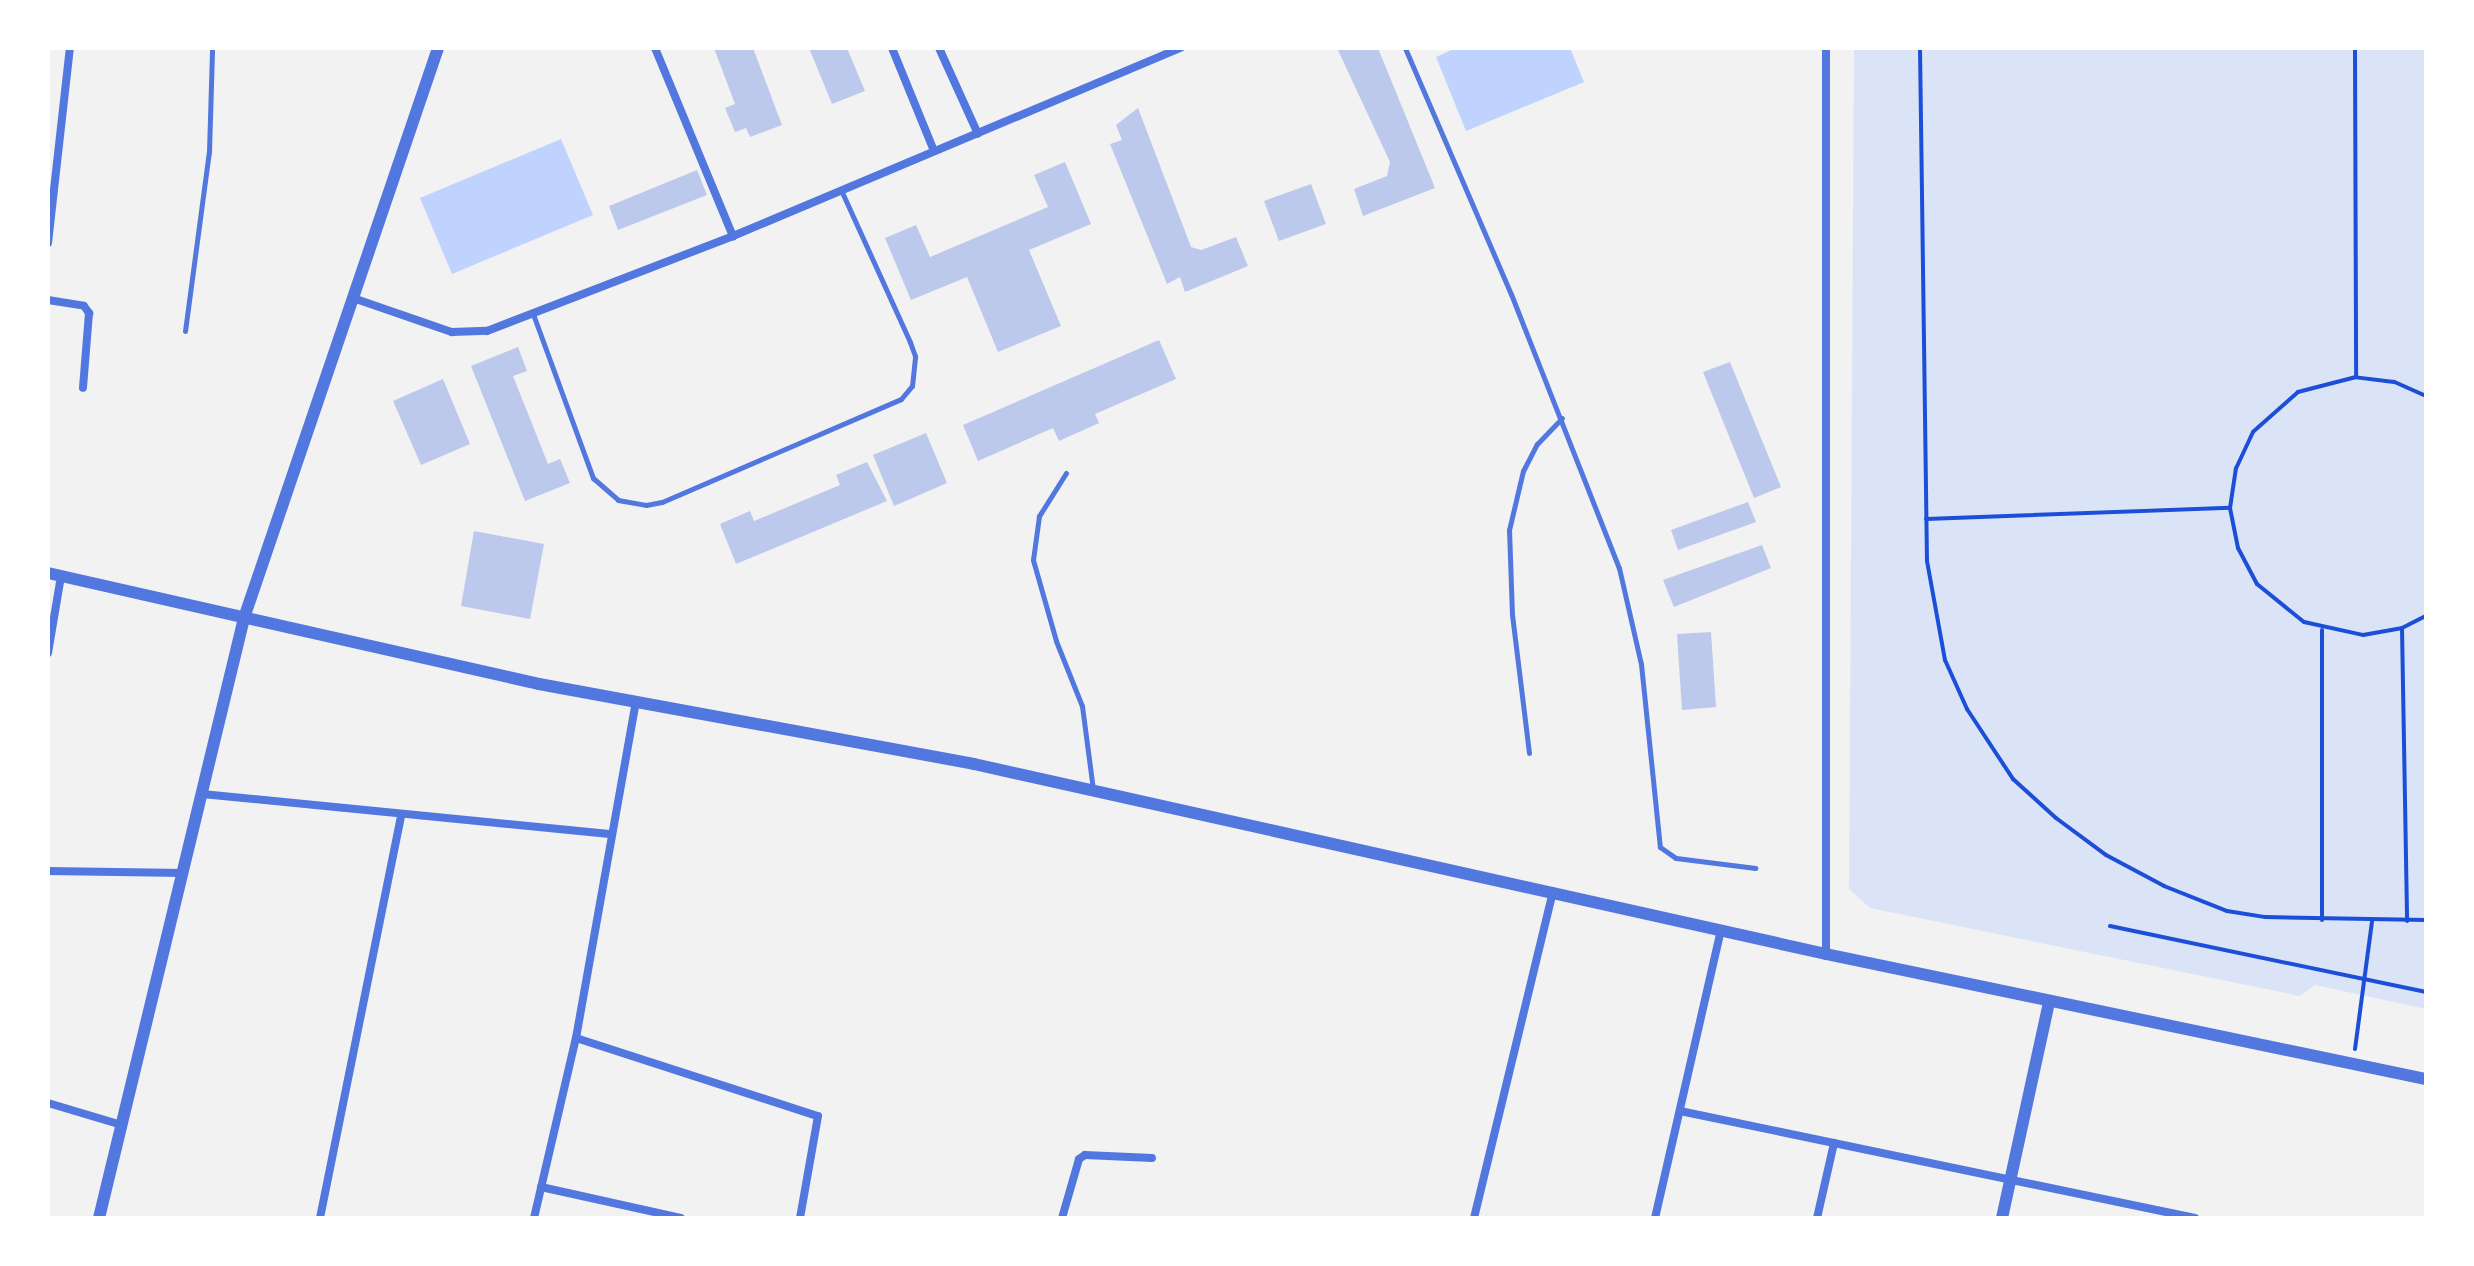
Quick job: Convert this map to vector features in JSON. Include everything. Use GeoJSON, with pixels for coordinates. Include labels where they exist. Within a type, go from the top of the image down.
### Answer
{"type":"FeatureCollection","features":[{"type":"Feature","properties":{"kind":"street"},"geometry":{"type":"LineString","coordinates":[[48,243],[70,48]]}},
{"type":"Feature","properties":{"kind":"street"},"geometry":{"type":"LineString","coordinates":[[99,1218],[244,618],[438,48]]}},
{"type":"Feature","properties":{"kind":"street"},"geometry":{"type":"LineString","coordinates":[[655,48],[733,236]]}},
{"type":"Feature","properties":{"kind":"street"},"geometry":{"type":"LineString","coordinates":[[892,48],[934,151]]}},
{"type":"Feature","properties":{"kind":"street"},"geometry":{"type":"LineString","coordinates":[[939,48],[978,134]]}},
{"type":"Feature","properties":{"kind":"street"},"geometry":{"type":"LineString","coordinates":[[353,298],[470,334],[533,314],[733,236],[1181,48]]}},
{"type":"Feature","properties":{"kind":"street"},"geometry":{"type":"LineString","coordinates":[[1826,48],[1826,954]]}},
{"type":"Feature","properties":{"kind":"street"},"geometry":{"type":"LineString","coordinates":[[48,300],[84,306],[89,313],[83,388]]}},
{"type":"Feature","properties":{"kind":"street"},"geometry":{"type":"LineString","coordinates":[[48,653],[55,575],[636,702],[1093,790],[1553,890],[1826,954],[2426,1079]]}},
{"type":"Feature","properties":{"kind":"street"},"geometry":{"type":"LineString","coordinates":[[534,1218],[576,1038],[636,702]]}},
{"type":"Feature","properties":{"kind":"street"},"geometry":{"type":"LineString","coordinates":[[202,794],[360,806],[401,815],[612,834]]}},
{"type":"Feature","properties":{"kind":"street"},"geometry":{"type":"LineString","coordinates":[[320,1218],[401,815]]}},
{"type":"Feature","properties":{"kind":"street"},"geometry":{"type":"LineString","coordinates":[[48,871],[184,873]]}},
{"type":"Feature","properties":{"kind":"street"},"geometry":{"type":"LineString","coordinates":[[1474,1218],[1553,890]]}},
{"type":"Feature","properties":{"kind":"street"},"geometry":{"type":"LineString","coordinates":[[1655,1218],[1721,928]]}},
{"type":"Feature","properties":{"kind":"street"},"geometry":{"type":"LineString","coordinates":[[2002,1218],[2049,1002]]}},
{"type":"Feature","properties":{"kind":"street"},"geometry":{"type":"LineString","coordinates":[[576,1038],[818,1116],[800,1218]]}},
{"type":"Feature","properties":{"kind":"street"},"geometry":{"type":"LineString","coordinates":[[48,1103],[122,1125]]}},
{"type":"Feature","properties":{"kind":"street"},"geometry":{"type":"LineString","coordinates":[[1680,1111],[2195,1218]]}},
{"type":"Feature","properties":{"kind":"street"},"geometry":{"type":"LineString","coordinates":[[1817,1218],[1834,1143]]}},
{"type":"Feature","properties":{"kind":"street"},"geometry":{"type":"LineString","coordinates":[[1062,1218],[1079,1159],[1085,1155],[1152,1158]]}},
{"type":"Feature","properties":{"kind":"street"},"geometry":{"type":"LineString","coordinates":[[541,1187],[681,1218]]}},
{"type":"Feature","properties":{"kind":"lane"},"geometry":{"type":"LineString","coordinates":[[185,331],[209,152],[212,48]]}},
{"type":"Feature","properties":{"kind":"lane"},"geometry":{"type":"LineString","coordinates":[[1405,48],[1562,418],[1631,609],[1660,847],[1676,858],[1755,868]]}},
{"type":"Feature","properties":{"kind":"lane"},"geometry":{"type":"LineString","coordinates":[[533,314],[593,478],[618,500],[646,505],[662,502],[901,399],[912,386],[915,356],[841,190]]}},
{"type":"Feature","properties":{"kind":"lane"},"geometry":{"type":"LineString","coordinates":[[1529,753],[1512,615],[1509,530],[1523,471],[1537,444],[1562,418]]}},
{"type":"Feature","properties":{"kind":"lane"},"geometry":{"type":"LineString","coordinates":[[1066,473],[1039,516],[1033,560],[1056,641],[1082,706],[1093,790]]}},
{"type":"Feature","properties":{"kind":"path"},"geometry":{"type":"LineString","coordinates":[[1920,48],[1927,561],[1945,660],[1967,709],[2013,779],[2106,855],[2164,886],[2227,911],[2322,920],[2426,920]]}},
{"type":"Feature","properties":{"kind":"path"},"geometry":{"type":"LineString","coordinates":[[2355,48],[2356,377]]}},
{"type":"Feature","properties":{"kind":"path"},"geometry":{"type":"LineString","coordinates":[[2426,396],[2394,382],[2356,377],[2307,388],[2266,416],[2236,468],[2230,508],[2238,548],[2257,584],[2286,612],[2322,630],[2363,635],[2402,628],[2426,616]]}},
{"type":"Feature","properties":{"kind":"path"},"geometry":{"type":"LineString","coordinates":[[1926,519],[2230,508]]}},
{"type":"Feature","properties":{"kind":"path"},"geometry":{"type":"LineString","coordinates":[[2402,628],[2407,921]]}},
{"type":"Feature","properties":{"kind":"path"},"geometry":{"type":"LineString","coordinates":[[2322,630],[2322,920]]}},
{"type":"Feature","properties":{"kind":"path"},"geometry":{"type":"LineString","coordinates":[[2353,1064],[2372,921]]}},
{"type":"Feature","properties":{"kind":"path"},"geometry":{"type":"LineString","coordinates":[[2110,926],[2426,992]]}},
{"type":"Feature","properties":{"kind":"shaded area"},"geometry":{"type":"Polygon","coordinates":[[[1854,48],[2426,48],[2426,1009],[2315,985],[2300,996],[1870,908],[1849,889],[1854,48]]]}},
{"type":"Feature","properties":{"kind":"water"},"geometry":{"type":"Polygon","coordinates":[[[1456,48],[1570,48],[1584,82],[1466,131],[1436,57],[1456,48]]]}},
{"type":"Feature","properties":{"kind":"water"},"geometry":{"type":"Polygon","coordinates":[[[561,139],[593,215],[452,274],[420,198],[561,139]]]}},
{"type":"Feature","properties":{"kind":"building"},"geometry":{"type":"Polygon","coordinates":[[[714,48],[753,48],[782,125],[750,137],[746,128],[735,132],[725,108],[735,104],[714,48]]]}},
{"type":"Feature","properties":{"kind":"building"},"geometry":{"type":"Polygon","coordinates":[[[809,48],[847,48],[865,91],[832,104],[809,48]]]}},
{"type":"Feature","properties":{"kind":"building"},"geometry":{"type":"Polygon","coordinates":[[[1337,48],[1378,48],[1435,188],[1363,216],[1354,189],[1387,176],[1390,162],[1337,48]]]}},
{"type":"Feature","properties":{"kind":"building"},"geometry":{"type":"Polygon","coordinates":[[[1138,108],[1191,247],[1201,250],[1236,237],[1248,266],[1185,292],[1180,277],[1167,284],[1110,144],[1122,140],[1116,125],[1138,108]]]}},
{"type":"Feature","properties":{"kind":"building"},"geometry":{"type":"Polygon","coordinates":[[[1065,162],[1091,224],[1029,250],[1061,326],[998,352],[967,277],[911,300],[885,238],[916,225],[930,257],[1048,207],[1034,175],[1065,162]]]}},
{"type":"Feature","properties":{"kind":"building"},"geometry":{"type":"Polygon","coordinates":[[[697,170],[707,195],[618,230],[609,206],[697,170]]]}},
{"type":"Feature","properties":{"kind":"building"},"geometry":{"type":"Polygon","coordinates":[[[1311,184],[1326,224],[1279,241],[1264,201],[1311,184]]]}},
{"type":"Feature","properties":{"kind":"building"},"geometry":{"type":"Polygon","coordinates":[[[1159,340],[1176,379],[1095,414],[1099,423],[1059,441],[1053,428],[978,461],[963,425],[1159,340]]]}},
{"type":"Feature","properties":{"kind":"building"},"geometry":{"type":"Polygon","coordinates":[[[518,347],[527,371],[513,376],[548,464],[560,459],[570,483],[525,501],[471,366],[518,347]]]}},
{"type":"Feature","properties":{"kind":"building"},"geometry":{"type":"Polygon","coordinates":[[[1730,362],[1781,487],[1754,498],[1703,372],[1730,362]]]}},
{"type":"Feature","properties":{"kind":"building"},"geometry":{"type":"Polygon","coordinates":[[[443,379],[470,444],[421,465],[393,401],[443,379]]]}},
{"type":"Feature","properties":{"kind":"building"},"geometry":{"type":"Polygon","coordinates":[[[926,433],[947,483],[894,506],[873,455],[926,433]]]}},
{"type":"Feature","properties":{"kind":"building"},"geometry":{"type":"Polygon","coordinates":[[[867,462],[887,501],[736,564],[720,524],[750,511],[754,521],[840,485],[836,475],[867,462]]]}},
{"type":"Feature","properties":{"kind":"building"},"geometry":{"type":"Polygon","coordinates":[[[1748,502],[1756,522],[1678,550],[1671,530],[1748,502]]]}},
{"type":"Feature","properties":{"kind":"building"},"geometry":{"type":"Polygon","coordinates":[[[474,531],[544,544],[530,619],[461,606],[474,531]]]}},
{"type":"Feature","properties":{"kind":"building"},"geometry":{"type":"Polygon","coordinates":[[[1762,545],[1771,568],[1674,607],[1663,580],[1762,545]]]}},
{"type":"Feature","properties":{"kind":"building"},"geometry":{"type":"Polygon","coordinates":[[[1711,632],[1716,707],[1682,710],[1677,634],[1711,632]]]}}]}
